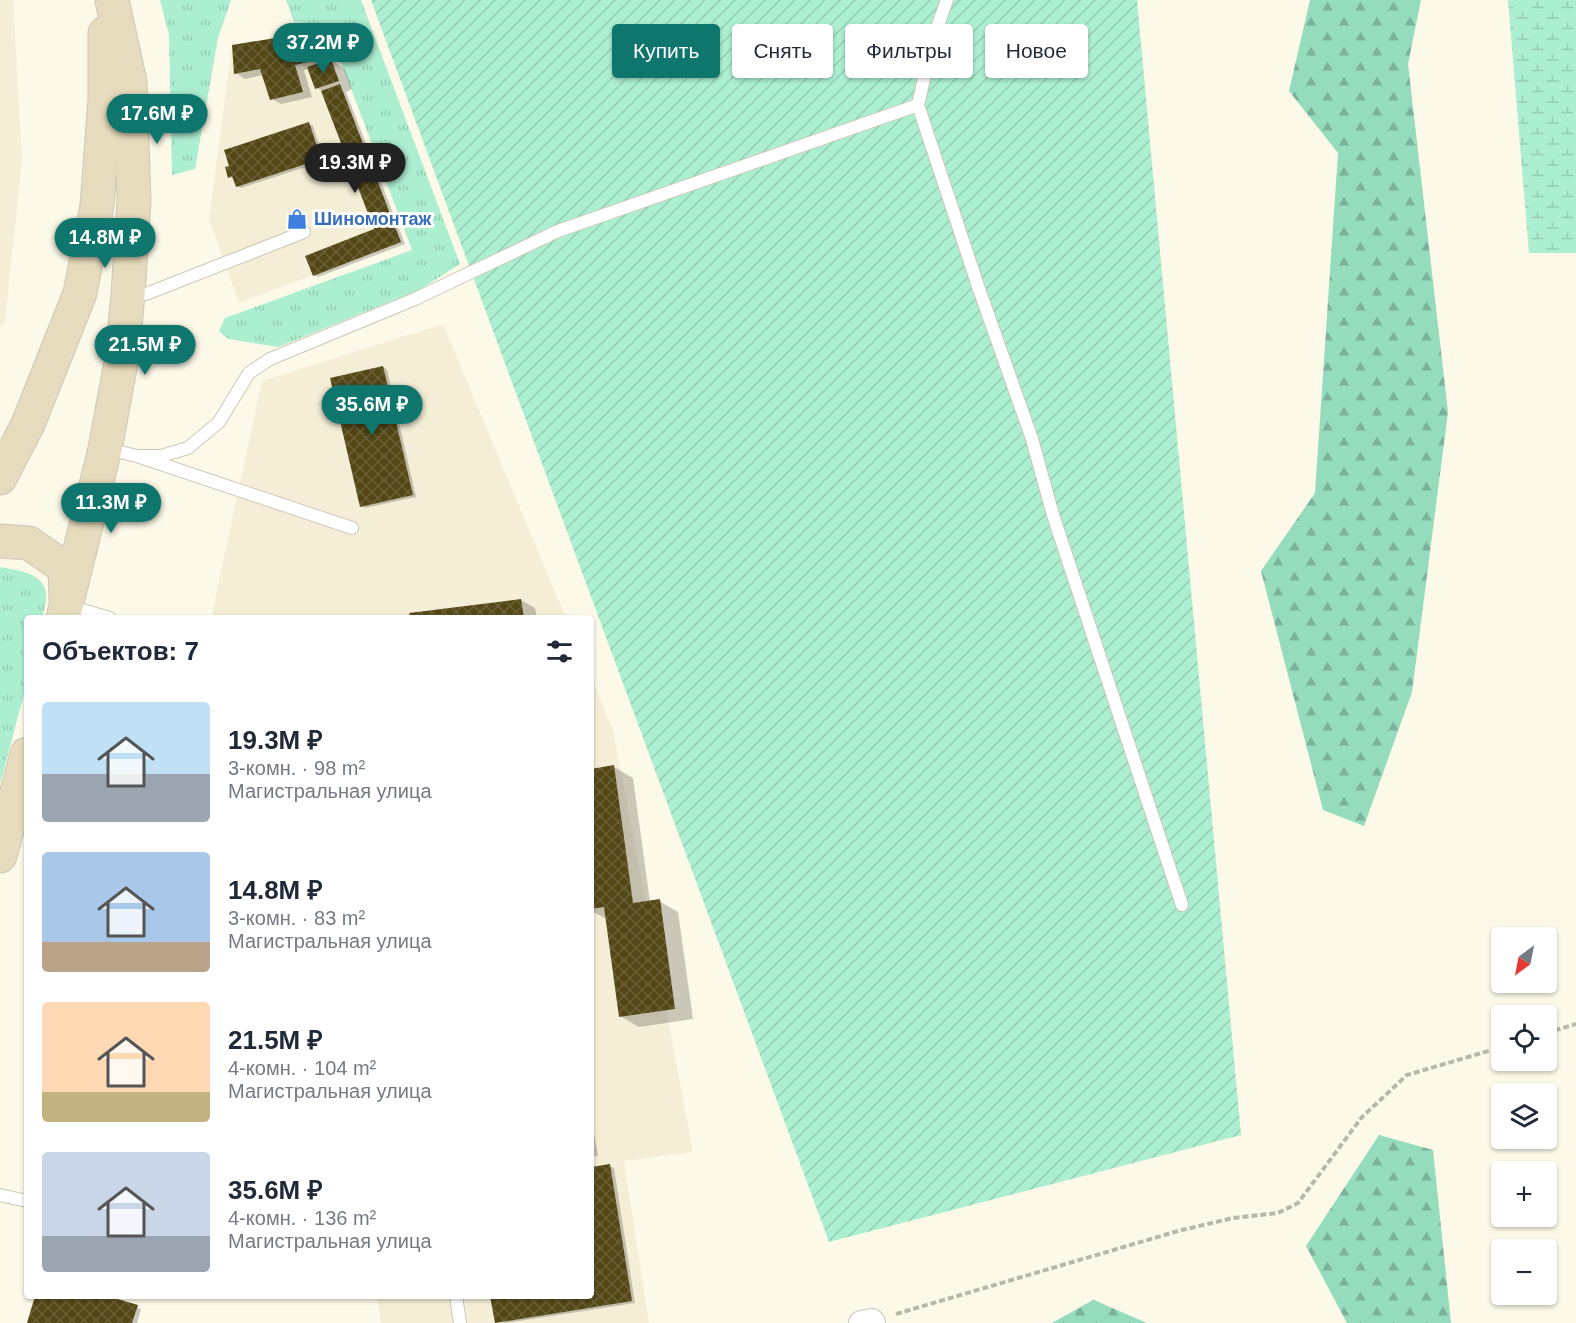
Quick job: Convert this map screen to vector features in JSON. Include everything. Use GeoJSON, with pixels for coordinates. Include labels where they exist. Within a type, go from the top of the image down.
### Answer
{"type":"FeatureCollection","features":[{"type":"Feature","properties":{"kind":"main road"},"geometry":{"type":"LineString","coordinates":[[0,478],[28,424],[80,293],[98,194],[105,99],[104,0]]}},
{"type":"Feature","properties":{"kind":"main road"},"geometry":{"type":"LineString","coordinates":[[65,612],[105,449],[122,357],[129,295],[134,200],[130,82],[112,0]]}},
{"type":"Feature","properties":{"kind":"main road"},"geometry":{"type":"LineString","coordinates":[[80,293],[129,295]]}},
{"type":"Feature","properties":{"kind":"main road"},"geometry":{"type":"LineString","coordinates":[[0,541],[30,543],[65,568],[65,612]]}},
{"type":"Feature","properties":{"kind":"main road"},"geometry":{"type":"LineString","coordinates":[[0,856],[24,765]]}},
{"type":"Feature","properties":{"kind":"lane"},"geometry":{"type":"LineString","coordinates":[[947,0],[933,39],[918,105],[979,290],[1032,439],[1053,516],[1182,905]]}},
{"type":"Feature","properties":{"kind":"lane"},"geometry":{"type":"LineString","coordinates":[[137,456],[161,456],[188,448],[219,422],[249,374],[270,359],[415,299],[558,231],[918,105]]}},
{"type":"Feature","properties":{"kind":"lane"},"geometry":{"type":"LineString","coordinates":[[129,295],[146,294],[304,232]]}},
{"type":"Feature","properties":{"kind":"lane"},"geometry":{"type":"LineString","coordinates":[[105,449],[137,456],[352,528]]}},
{"type":"Feature","properties":{"kind":"lane"},"geometry":{"type":"LineString","coordinates":[[65,612],[88,615]]}},
{"type":"Feature","properties":{"kind":"lane"},"geometry":{"type":"LineString","coordinates":[[0,1195],[24,1200]]}},
{"type":"Feature","properties":{"kind":"lane"},"geometry":{"type":"LineString","coordinates":[[456,1299],[460,1323]]}},
{"type":"Feature","properties":{"kind":"path"},"geometry":{"type":"LineString","coordinates":[[1557,1030],[1576,1024]]}},
{"type":"Feature","properties":{"kind":"path"},"geometry":{"type":"LineString","coordinates":[[869,1322],[1178,1231],[1233,1218],[1278,1213],[1298,1203],[1362,1117],[1407,1075],[1491,1050]]}},
{"type":"Feature","properties":{"kind":"shaded area"},"geometry":{"type":"Polygon","coordinates":[[[0,0],[13,0],[22,161],[5,321],[0,327],[0,0]]]}},
{"type":"Feature","properties":{"kind":"shaded area"},"geometry":{"type":"Polygon","coordinates":[[[318,31],[331,59],[401,242],[239,303],[209,219],[232,45],[318,31]]]}},
{"type":"Feature","properties":{"kind":"shaded area"},"geometry":{"type":"Polygon","coordinates":[[[443,324],[565,615],[212,615],[262,381],[443,324]]]}},
{"type":"Feature","properties":{"kind":"shaded area"},"geometry":{"type":"Polygon","coordinates":[[[594,684],[613,730],[693,1152],[624,1161],[649,1323],[381,1323],[377,1299],[594,1299],[594,684]]]}},
{"type":"Feature","properties":{"kind":"green space"},"geometry":{"type":"Polygon","coordinates":[[[160,0],[231,0],[218,38],[195,169],[172,175],[169,35],[160,0]]]}},
{"type":"Feature","properties":{"kind":"green space"},"geometry":{"type":"Polygon","coordinates":[[[286,0],[361,0],[460,264],[419,290],[278,347],[228,339],[219,331],[225,318],[412,250],[327,25],[294,22],[286,0]]]}},
{"type":"Feature","properties":{"kind":"green space"},"geometry":{"type":"Polygon","coordinates":[[[371,0],[1137,0],[1241,1135],[829,1242],[371,0]]]}},
{"type":"Feature","properties":{"kind":"green space"},"geometry":{"type":"Polygon","coordinates":[[[1310,0],[1421,0],[1408,64],[1448,412],[1412,692],[1364,826],[1323,810],[1261,571],[1315,493],[1338,153],[1289,91],[1310,0]]]}},
{"type":"Feature","properties":{"kind":"green space"},"geometry":{"type":"Polygon","coordinates":[[[1508,0],[1576,0],[1576,253],[1529,253],[1508,0]]]}},
{"type":"Feature","properties":{"kind":"green space"},"geometry":{"type":"Polygon","coordinates":[[[0,567],[33,575],[42,583],[46,596],[43,615],[24,615],[24,694],[0,784],[0,567]]]}},
{"type":"Feature","properties":{"kind":"green space"},"geometry":{"type":"Polygon","coordinates":[[[1379,1135],[1433,1150],[1451,1323],[1347,1323],[1306,1246],[1379,1135]]]}},
{"type":"Feature","properties":{"kind":"green space"},"geometry":{"type":"Polygon","coordinates":[[[1094,1300],[1147,1323],[1052,1323],[1094,1300]]]}},
{"type":"Feature","properties":{"kind":"building"},"geometry":{"type":"Polygon","coordinates":[[[318,31],[329,57],[295,65],[303,92],[270,100],[260,69],[234,74],[232,45],[318,31]]]}},
{"type":"Feature","properties":{"kind":"building"},"geometry":{"type":"Polygon","coordinates":[[[331,59],[339,81],[315,89],[307,67],[331,59]]]}},
{"type":"Feature","properties":{"kind":"building"},"geometry":{"type":"Polygon","coordinates":[[[340,84],[401,242],[313,276],[305,256],[374,229],[321,91],[340,84]]]}},
{"type":"Feature","properties":{"kind":"building"},"geometry":{"type":"Polygon","coordinates":[[[309,122],[321,159],[236,187],[232,176],[228,178],[225,167],[229,166],[224,150],[309,122]]]}},
{"type":"Feature","properties":{"kind":"building"},"geometry":{"type":"Polygon","coordinates":[[[383,366],[413,495],[360,507],[330,378],[383,366]]]}},
{"type":"Feature","properties":{"kind":"building"},"geometry":{"type":"Polygon","coordinates":[[[521,599],[524,615],[409,615],[409,613],[521,599]]]}},
{"type":"Feature","properties":{"kind":"building"},"geometry":{"type":"Polygon","coordinates":[[[614,765],[633,903],[660,899],[675,1009],[619,1017],[604,907],[594,909],[594,768],[614,765]]]}},
{"type":"Feature","properties":{"kind":"building"},"geometry":{"type":"Polygon","coordinates":[[[610,1164],[632,1301],[495,1323],[491,1299],[594,1299],[594,1167],[610,1164]]]}},
{"type":"Feature","properties":{"kind":"building"},"geometry":{"type":"Polygon","coordinates":[[[34,1299],[117,1299],[138,1305],[132,1323],[27,1323],[34,1299]]]}},
{"type":"Feature","properties":{"kind":"place","name":"Шиномонтаж"},"geometry":{"type":"Point","coordinates":[297,219]}}]}
